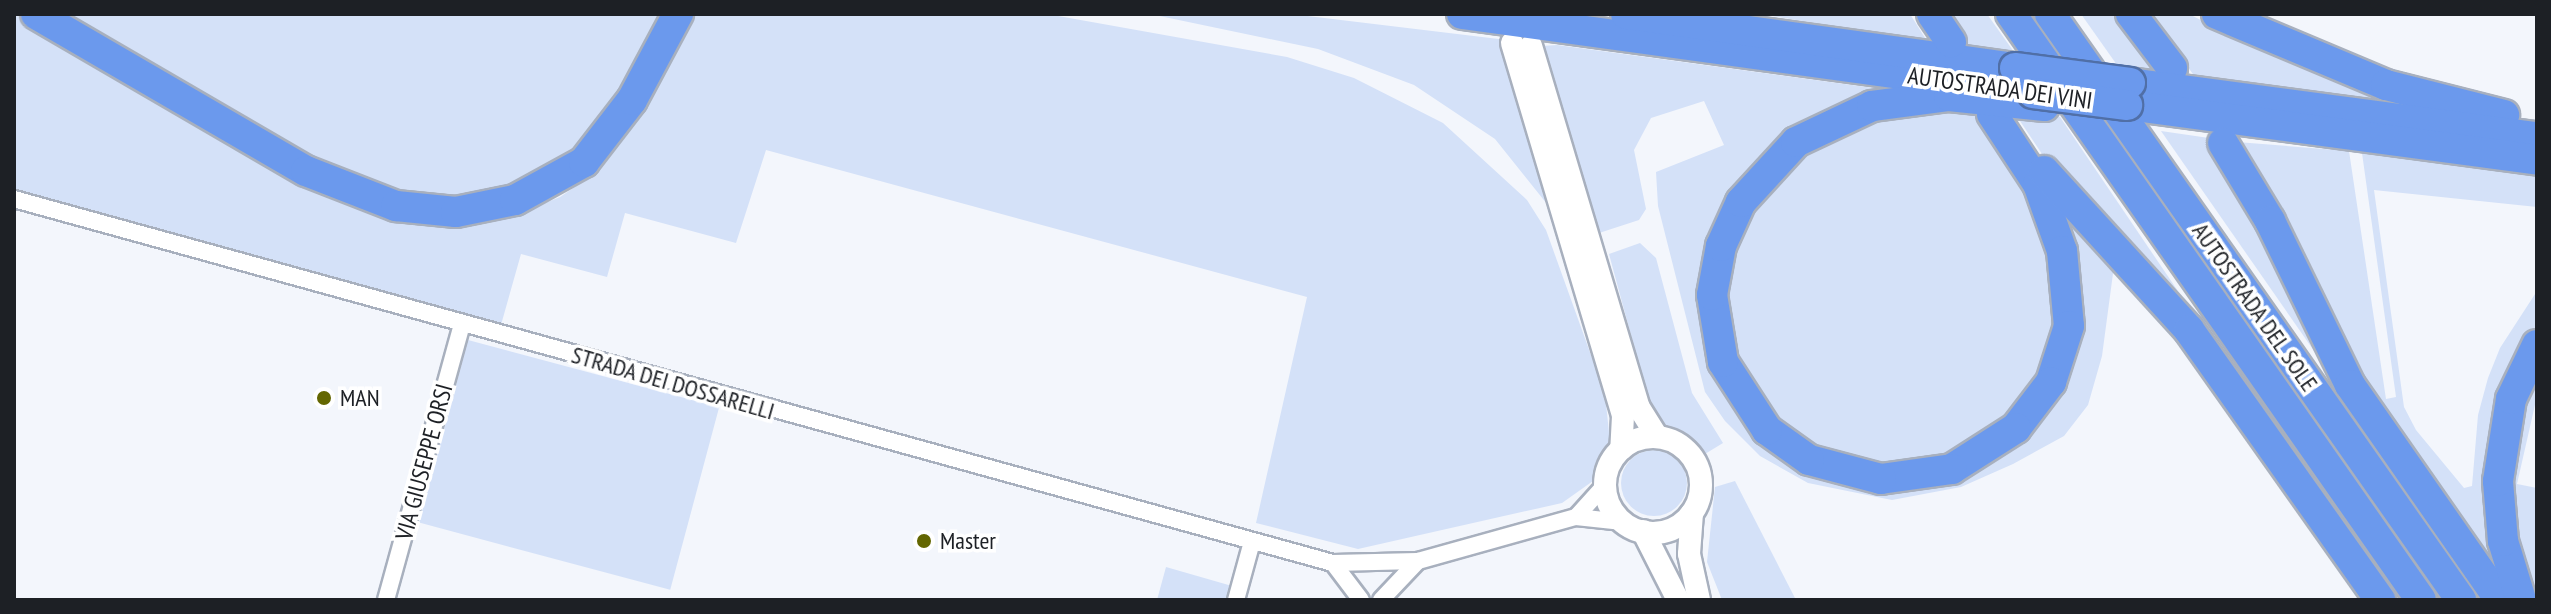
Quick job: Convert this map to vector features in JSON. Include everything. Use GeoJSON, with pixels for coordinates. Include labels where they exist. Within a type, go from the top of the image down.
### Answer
{"type":"FeatureCollection","features":[{"type":"Feature","properties":{"kind":"highway"},"geometry":{"type":"LineString","coordinates":[[36,14],[306,171],[385,203],[456,212],[515,200],[584,162],[632,100],[676,17]]}},
{"type":"Feature","properties":{"kind":"highway","name":"AUTOSTRADA DEI VINI"},"geometry":{"type":"LineString","coordinates":[[1462,14],[2038,100]]}},
{"type":"Feature","properties":{"kind":"highway","name":"AUTOSTRADA DEI VINI"},"geometry":{"type":"LineString","coordinates":[[1626,14],[2015,68],[2135,99],[2537,160]]}},
{"type":"Feature","properties":{"kind":"highway"},"geometry":{"type":"LineString","coordinates":[[1932,14],[1951,42]]}},
{"type":"Feature","properties":{"kind":"highway","name":"AUTOSTRADA DEL SOLE"},"geometry":{"type":"LineString","coordinates":[[2011,14],[2421,600]]}},
{"type":"Feature","properties":{"kind":"highway","name":"AUTOSTRADA DEL SOLE"},"geometry":{"type":"LineString","coordinates":[[2050,14],[2461,600]]}},
{"type":"Feature","properties":{"kind":"highway"},"geometry":{"type":"LineString","coordinates":[[2131,14],[2172,68]]}},
{"type":"Feature","properties":{"kind":"highway"},"geometry":{"type":"LineString","coordinates":[[2217,14],[2386,85],[2537,123]]}},
{"type":"Feature","properties":{"kind":"highway"},"geometry":{"type":"LineString","coordinates":[[2135,99],[2038,100],[1949,96],[1872,106],[1796,142],[1741,202],[1721,246],[1712,295],[1723,362],[1767,430],[1809,460],[1881,479],[1952,469],[2016,428],[2051,382],[2069,326],[2062,251],[2038,184],[1997,114],[2070,203],[2189,330],[2380,600]]}},
{"type":"Feature","properties":{"kind":"highway","name":"AUTOSTRADA DEI VINI"},"geometry":{"type":"LineString","coordinates":[[2135,99],[2537,137]]}},
{"type":"Feature","properties":{"kind":"highway"},"geometry":{"type":"LineString","coordinates":[[2223,143],[2270,221],[2350,385],[2500,600]]}},
{"type":"Feature","properties":{"kind":"highway"},"geometry":{"type":"LineString","coordinates":[[2521,600],[2503,541],[2498,481],[2511,399],[2537,345]]}},
{"type":"Feature","properties":{"kind":"main road"},"geometry":{"type":"LineString","coordinates":[[1657,437],[1638,406],[1522,44],[1623,416],[1621,449],[1605,485],[1607,499],[1633,527],[1678,600]]}},
{"type":"Feature","properties":{"kind":"main road"},"geometry":{"type":"LineString","coordinates":[[1621,449],[1657,437],[1675,443],[1695,463],[1701,483],[1692,513],[1689,554],[1699,600]]}},
{"type":"Feature","properties":{"kind":"main road"},"geometry":{"type":"LineString","coordinates":[[1633,527],[1670,529],[1692,513]]}},
{"type":"Feature","properties":{"kind":"street","name":"STRADA DEI DOSSARELLI"},"geometry":{"type":"LineString","coordinates":[[14,199],[1251,545],[1333,563],[1372,566],[1418,561],[1576,517]]}},
{"type":"Feature","properties":{"kind":"street","name":"VIA GIUSEPPE ORSI"},"geometry":{"type":"LineString","coordinates":[[386,600],[462,324]]}},
{"type":"Feature","properties":{"kind":"street"},"geometry":{"type":"LineString","coordinates":[[1576,517],[1605,485]]}},
{"type":"Feature","properties":{"kind":"street"},"geometry":{"type":"LineString","coordinates":[[1576,517],[1633,527]]}},
{"type":"Feature","properties":{"kind":"street"},"geometry":{"type":"LineString","coordinates":[[1236,600],[1251,545]]}},
{"type":"Feature","properties":{"kind":"street"},"geometry":{"type":"LineString","coordinates":[[1379,600],[1418,561]]}},
{"type":"Feature","properties":{"kind":"street"},"geometry":{"type":"LineString","coordinates":[[1333,563],[1364,600]]}},
{"type":"Feature","properties":{"kind":"street"},"geometry":{"type":"LineString","coordinates":[[1372,566],[1379,600]]}},
{"type":"Feature","properties":{"kind":"street"},"geometry":{"type":"LineString","coordinates":[[1364,600],[1372,566]]}},
{"type":"Feature","properties":{"kind":"shaded area"},"geometry":{"type":"Polygon","coordinates":[[[14,14],[158,100],[436,224],[485,223],[518,214],[560,197],[594,174],[620,143],[690,25],[668,14],[1047,14],[1287,57],[1354,78],[1443,123],[1527,200],[1546,230],[1605,394],[1610,442],[1593,481],[1562,503],[1358,549],[1256,523],[1307,297],[766,150],[736,243],[625,213],[607,277],[521,254],[499,332],[14,204],[14,14]]]}},
{"type":"Feature","properties":{"kind":"shaded area"},"geometry":{"type":"Polygon","coordinates":[[[55,14],[665,14],[614,116],[543,182],[443,203],[341,176],[55,14]]]}},
{"type":"Feature","properties":{"kind":"shaded area"},"geometry":{"type":"Polygon","coordinates":[[[1150,14],[1291,14],[1507,40],[1551,209],[1495,139],[1414,85],[1318,49],[1150,14]]]}},
{"type":"Feature","properties":{"kind":"shaded area"},"geometry":{"type":"Polygon","coordinates":[[[1760,14],[1910,14],[1927,41],[1760,14]]]}},
{"type":"Feature","properties":{"kind":"shaded area"},"geometry":{"type":"Polygon","coordinates":[[[1942,14],[1987,14],[2014,52],[1962,45],[1942,14]]]}},
{"type":"Feature","properties":{"kind":"shaded area"},"geometry":{"type":"Polygon","coordinates":[[[2081,14],[2121,14],[2163,71],[2117,65],[2081,14]]]}},
{"type":"Feature","properties":{"kind":"shaded area"},"geometry":{"type":"Polygon","coordinates":[[[2150,14],[2189,14],[2253,47],[2385,97],[2385,102],[2195,77],[2150,14]]]}},
{"type":"Feature","properties":{"kind":"shaded area"},"geometry":{"type":"Polygon","coordinates":[[[1557,45],[1874,88],[1874,94],[1786,140],[1703,302],[1775,444],[1942,479],[2061,375],[2064,207],[2114,266],[2102,356],[2088,405],[2064,436],[2013,464],[1961,487],[1892,500],[1808,483],[1760,456],[1725,421],[1705,392],[1658,206],[1656,172],[1724,145],[1704,101],[1651,118],[1634,150],[1646,209],[1639,220],[1596,234],[1542,46],[1557,45]]]}},
{"type":"Feature","properties":{"kind":"shaded area"},"geometry":{"type":"Polygon","coordinates":[[[1900,108],[1983,112],[2035,194],[2062,314],[2033,397],[1963,454],[1902,469],[1843,462],[1789,435],[1745,389],[1720,288],[1742,215],[1781,164],[1900,108]]]}},
{"type":"Feature","properties":{"kind":"shaded area"},"geometry":{"type":"Polygon","coordinates":[[[2014,112],[2060,117],[2184,300],[2048,163],[2014,112]]]}},
{"type":"Feature","properties":{"kind":"shaded area"},"geometry":{"type":"Polygon","coordinates":[[[2161,131],[2209,138],[2244,188],[2344,394],[2161,131]]]}},
{"type":"Feature","properties":{"kind":"shaded area"},"geometry":{"type":"Polygon","coordinates":[[[2237,142],[2349,151],[2386,399],[2396,397],[2362,153],[2537,176],[2537,207],[2374,190],[2404,407],[2416,430],[2464,488],[2472,486],[2478,415],[2488,378],[2500,348],[2537,291],[2537,334],[2520,360],[2501,581],[2369,385],[2271,191],[2237,142]]]}},
{"type":"Feature","properties":{"kind":"shaded area"},"geometry":{"type":"Polygon","coordinates":[[[1640,243],[1656,258],[1692,393],[1723,443],[1705,454],[1683,444],[1652,413],[1609,254],[1640,243]]]}},
{"type":"Feature","properties":{"kind":"shaded area"},"geometry":{"type":"Polygon","coordinates":[[[468,340],[719,407],[670,590],[419,523],[468,340]]]}},
{"type":"Feature","properties":{"kind":"shaded area"},"geometry":{"type":"Polygon","coordinates":[[[2537,365],[2537,396],[2517,484],[2537,488],[2535,600],[2519,563],[2508,459],[2537,365]]]}},
{"type":"Feature","properties":{"kind":"shaded area"},"geometry":{"type":"Polygon","coordinates":[[[1647,450],[1661,450],[1673,455],[1682,464],[1687,483],[1685,496],[1678,507],[1661,516],[1647,516],[1635,511],[1626,502],[1621,490],[1621,476],[1626,464],[1635,455],[1647,450]]]}},
{"type":"Feature","properties":{"kind":"shaded area"},"geometry":{"type":"Polygon","coordinates":[[[1735,481],[1796,600],[1722,600],[1707,562],[1715,487],[1735,481]]]}},
{"type":"Feature","properties":{"kind":"shaded area"},"geometry":{"type":"Polygon","coordinates":[[[1166,567],[1239,588],[1236,600],[1157,600],[1166,567]]]}},
{"type":"Feature","properties":{"kind":"place","name":"MAN"},"geometry":{"type":"Point","coordinates":[324,398]}},
{"type":"Feature","properties":{"kind":"place","name":"Master"},"geometry":{"type":"Point","coordinates":[924,541]}}]}
